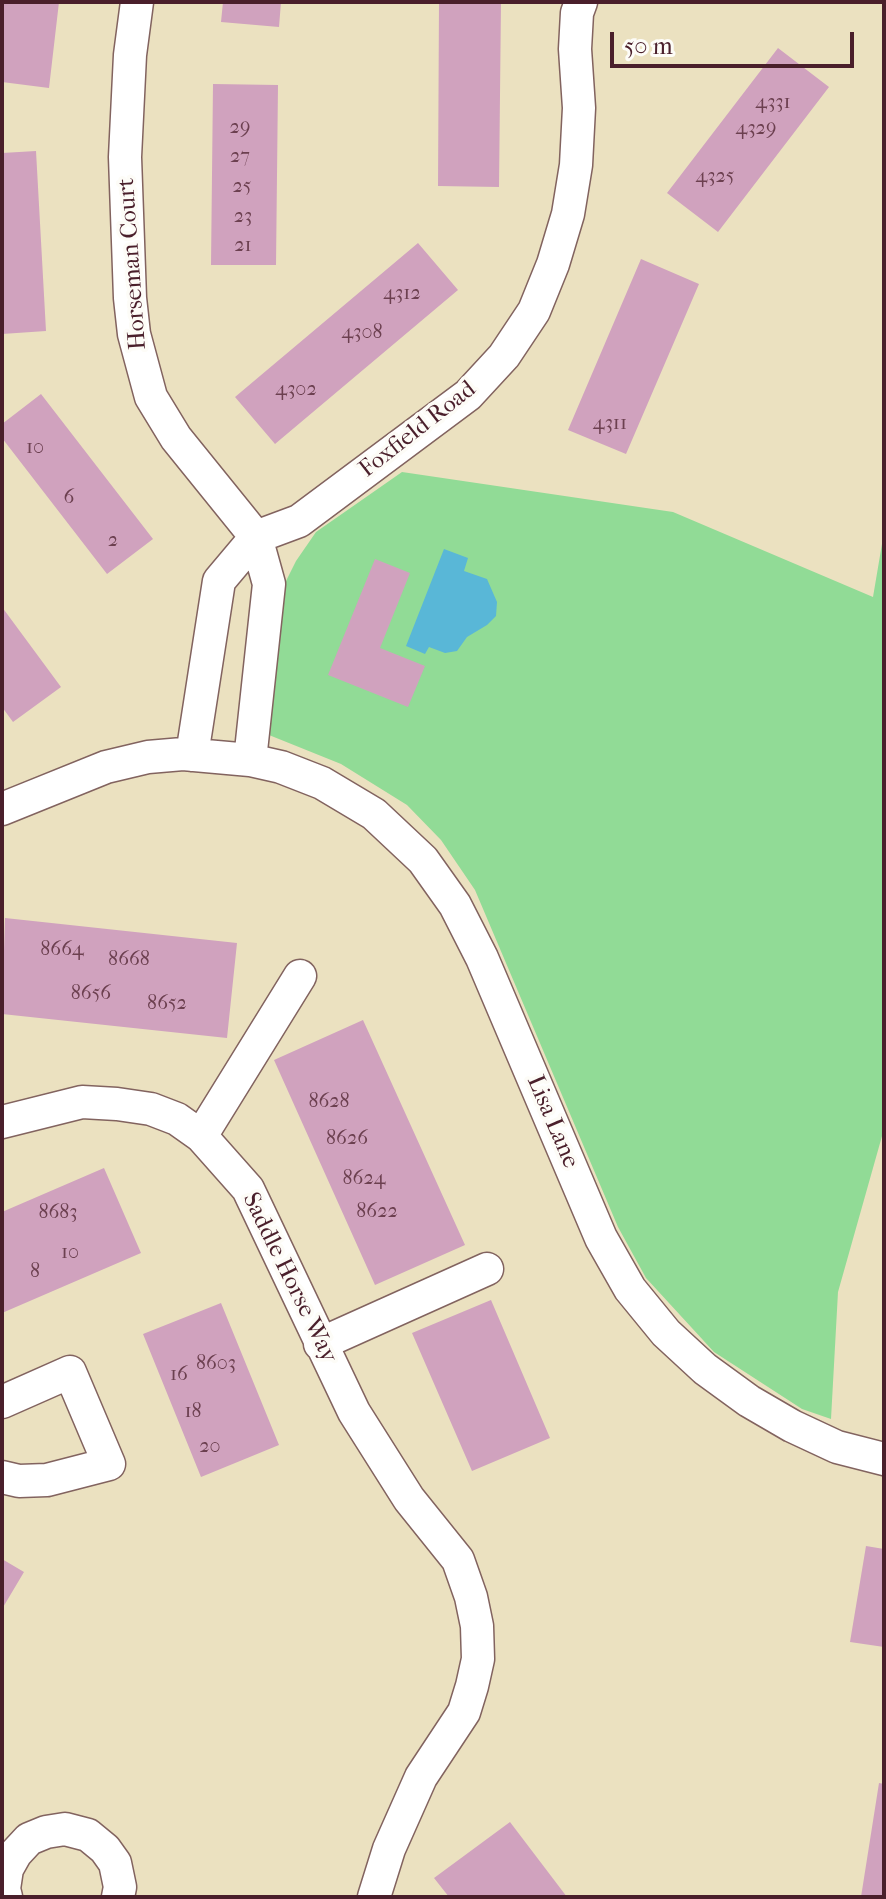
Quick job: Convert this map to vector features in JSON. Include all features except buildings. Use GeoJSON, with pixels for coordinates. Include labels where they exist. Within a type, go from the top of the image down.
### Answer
{"type":"FeatureCollection","features":[{"type":"Feature","properties":{"kind":"street","name":"Horseman Court"},"geometry":{"type":"LineString","coordinates":[[137,2],[130,55],[125,157],[130,298],[140,363],[151,397],[176,438],[256,537]]}},
{"type":"Feature","properties":{"kind":"street","name":"Foxfield Road"},"geometry":{"type":"LineString","coordinates":[[192,755],[219,581],[256,537],[299,521],[468,395],[504,356],[534,311],[568,214],[576,165],[579,108],[575,49],[577,13],[581,2]]}},
{"type":"Feature","properties":{"kind":"street"},"geometry":{"type":"LineString","coordinates":[[2,809],[106,767],[148,757],[192,755],[250,760],[269,584],[256,537]]}},
{"type":"Feature","properties":{"kind":"street","name":"Lisa Lane"},"geometry":{"type":"LineString","coordinates":[[250,760],[281,767],[322,783],[374,814],[423,860],[455,905],[482,958],[601,1238],[630,1289],[666,1333],[705,1369],[749,1401],[792,1426],[837,1447],[884,1459]]}},
{"type":"Feature","properties":{"kind":"street"},"geometry":{"type":"LineString","coordinates":[[201,1136],[300,976]]}},
{"type":"Feature","properties":{"kind":"street","name":"Saddle Horse Way"},"geometry":{"type":"LineString","coordinates":[[3,1118],[82,1102],[117,1104],[151,1109],[177,1119],[201,1136],[248,1189],[320,1344],[384,1463],[432,1531],[458,1560],[477,1626],[478,1659],[472,1686],[464,1712],[421,1777],[376,1885],[374,1897]]}},
{"type":"Feature","properties":{"kind":"street"},"geometry":{"type":"LineString","coordinates":[[320,1344],[487,1269]]}},
{"type":"Feature","properties":{"kind":"street"},"geometry":{"type":"LineString","coordinates":[[2,1402],[70,1372],[109,1464],[47,1480],[19,1481],[2,1477]]}},
{"type":"Feature","properties":{"kind":"street"},"geometry":{"type":"LineString","coordinates":[[6,1897],[7,1869],[16,1853],[29,1839],[65,1829],[88,1835],[105,1849],[115,1863],[120,1887],[118,1897]]}},
{"type":"Feature","properties":{"kind":"green space"},"geometry":{"type":"Polygon","coordinates":[[[402,472],[673,512],[873,597],[884,532],[884,1129],[838,1292],[831,1419],[802,1409],[714,1352],[646,1278],[618,1227],[475,890],[441,840],[407,805],[341,764],[264,733],[281,591],[296,561],[316,532],[402,472]]]}},
{"type":"Feature","properties":{"kind":"water"},"geometry":{"type":"Polygon","coordinates":[[[444,549],[468,558],[464,571],[487,579],[497,602],[496,616],[467,637],[457,651],[445,653],[429,647],[425,654],[406,646],[444,549]]]}}]}
